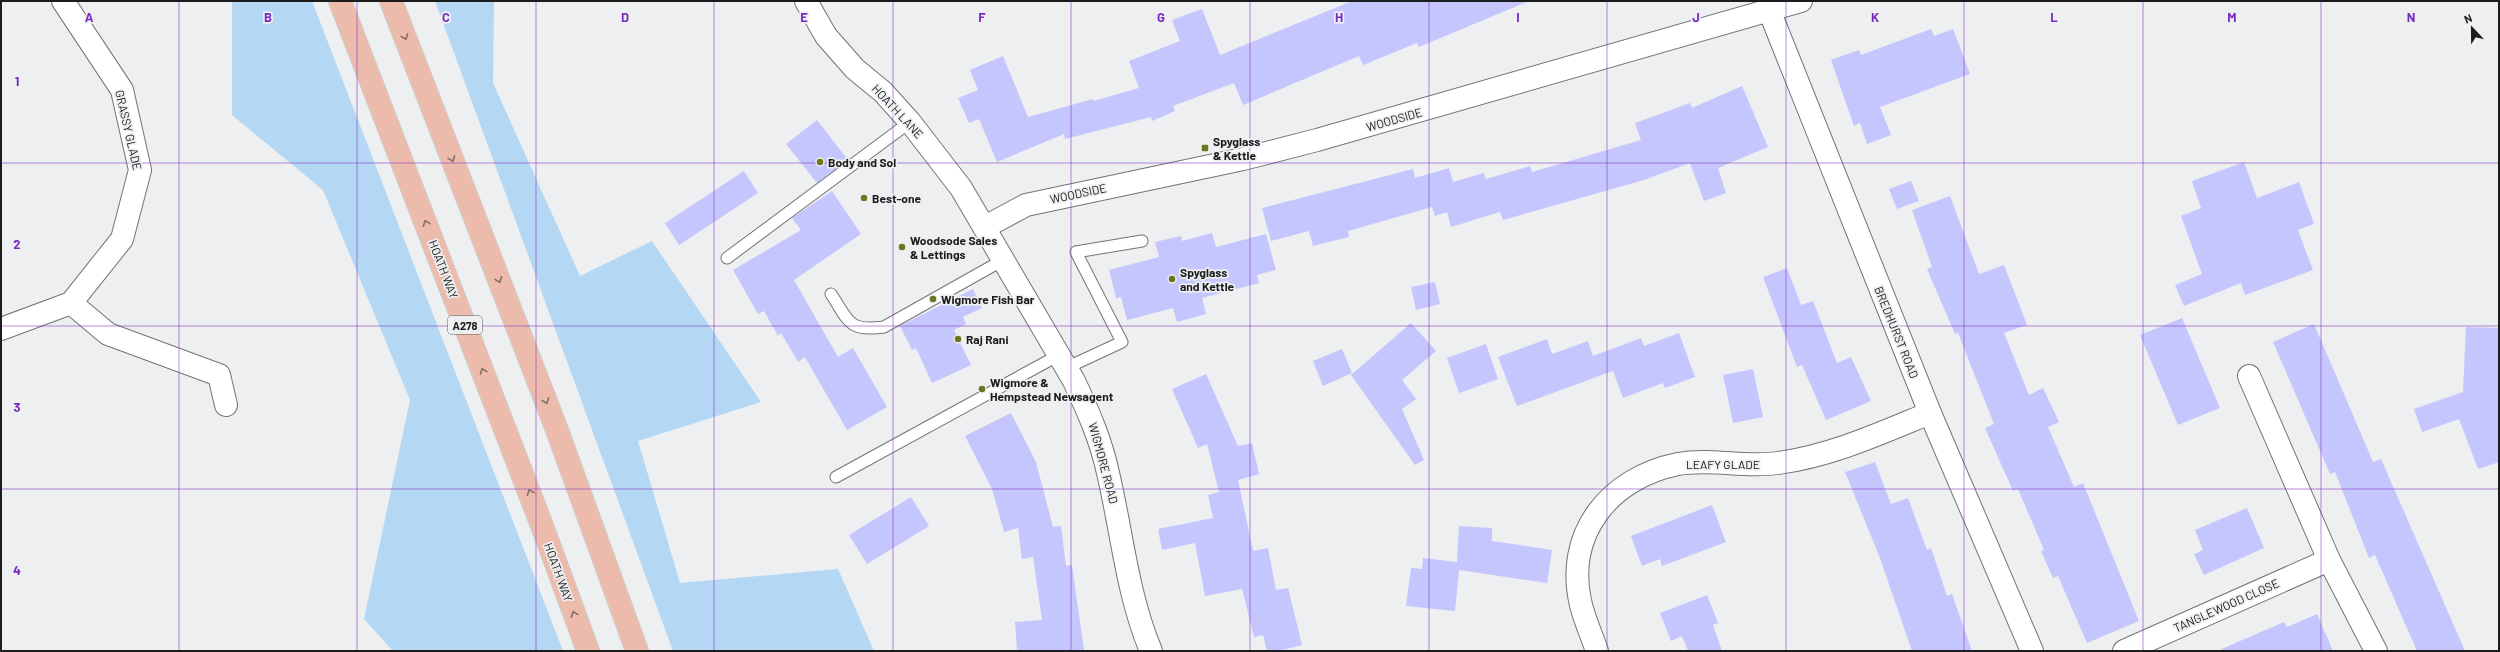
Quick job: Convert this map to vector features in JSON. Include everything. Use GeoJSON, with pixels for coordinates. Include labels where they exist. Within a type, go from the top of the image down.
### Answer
{"type":"FeatureCollection","features":[{"type":"Feature","properties":{"kind":"main road","name":"HOATH WAY"},"geometry":{"type":"LineString","coordinates":[[340,1],[544,531],[588,651]]}},
{"type":"Feature","properties":{"kind":"main road"},"geometry":{"type":"LineString","coordinates":[[391,1],[557,430],[638,651]]}},
{"type":"Feature","properties":{"kind":"street","name":"GRASSY GLADE"},"geometry":{"type":"LineString","coordinates":[[63,1],[122,90],[140,170],[122,239],[71,303]]}},
{"type":"Feature","properties":{"kind":"street","name":"HOATH LANE"},"geometry":{"type":"LineString","coordinates":[[806,1],[826,36],[855,69],[883,92],[910,122],[961,188],[985,227]]}},
{"type":"Feature","properties":{"kind":"street","name":"WOODSIDE"},"geometry":{"type":"LineString","coordinates":[[985,227],[1026,205],[1243,159],[1317,140],[1801,1]]}},
{"type":"Feature","properties":{"kind":"street","name":"BREDHURST ROAD"},"geometry":{"type":"LineString","coordinates":[[1768,10],[1930,413],[2032,651]]}},
{"type":"Feature","properties":{"kind":"street","name":"WIGMORE ROAD"},"geometry":{"type":"LineString","coordinates":[[985,227],[1062,361],[1090,414],[1100,445],[1115,506],[1131,588],[1151,651]]}},
{"type":"Feature","properties":{"kind":"street"},"geometry":{"type":"LineString","coordinates":[[1,328],[71,303],[108,334],[219,375],[226,405]]}},
{"type":"Feature","properties":{"kind":"street"},"geometry":{"type":"LineString","coordinates":[[2249,376],[2329,560],[2376,651]]}},
{"type":"Feature","properties":{"kind":"street","name":"LEAFY GLADE"},"geometry":{"type":"LineString","coordinates":[[1598,651],[1581,606],[1578,577],[1578,556],[1594,515],[1607,500],[1628,483],[1656,470],[1679,464],[1750,466],[1778,463],[1821,454],[1930,413]]}},
{"type":"Feature","properties":{"kind":"street","name":"TANGLEWOOD CLOSE"},"geometry":{"type":"LineString","coordinates":[[2124,651],[2329,560]]}},
{"type":"Feature","properties":{"kind":"lane"},"geometry":{"type":"LineString","coordinates":[[727,258],[910,122]]}},
{"type":"Feature","properties":{"kind":"lane"},"geometry":{"type":"LineString","coordinates":[[836,477],[1062,361],[1122,342],[1076,252],[1142,241]]}},
{"type":"Feature","properties":{"kind":"lane"},"geometry":{"type":"LineString","coordinates":[[831,294],[850,324],[865,330],[884,327],[1004,260]]}},
{"type":"Feature","properties":{"kind":"shaded area"},"geometry":{"type":"Polygon","coordinates":[[[232,1],[312,1],[563,651],[393,651],[364,619],[410,400],[323,190],[232,115],[232,1]]]}},
{"type":"Feature","properties":{"kind":"shaded area"},"geometry":{"type":"Polygon","coordinates":[[[435,1],[494,1],[493,83],[580,276],[652,241],[761,402],[638,441],[680,583],[838,569],[874,651],[673,651],[435,1]]]}},
{"type":"Feature","properties":{"kind":"building"},"geometry":{"type":"Polygon","coordinates":[[[1352,1],[1529,1],[1419,47],[1417,43],[1363,65],[1359,56],[1243,105],[1234,83],[1173,106],[1175,111],[1152,121],[1151,117],[1065,139],[1064,134],[997,162],[979,119],[969,123],[958,98],[978,90],[970,70],[1003,56],[1028,117],[1093,99],[1093,101],[1139,88],[1129,61],[1180,41],[1172,20],[1202,9],[1220,55],[1352,1]]]}},
{"type":"Feature","properties":{"kind":"building"},"geometry":{"type":"Polygon","coordinates":[[[1931,29],[1934,36],[1953,29],[1970,74],[1880,107],[1891,135],[1867,144],[1860,123],[1854,126],[1831,60],[1859,50],[1861,55],[1931,29]]]}},
{"type":"Feature","properties":{"kind":"building"},"geometry":{"type":"Polygon","coordinates":[[[1742,86],[1768,147],[1718,168],[1726,193],[1704,201],[1690,163],[1644,180],[1503,220],[1500,212],[1451,227],[1447,212],[1435,216],[1432,207],[1348,231],[1349,237],[1313,246],[1309,231],[1271,241],[1262,208],[1413,169],[1415,178],[1449,168],[1453,182],[1484,173],[1486,179],[1530,166],[1532,172],[1641,140],[1635,123],[1690,103],[1692,108],[1742,86]]]}},
{"type":"Feature","properties":{"kind":"building"},"geometry":{"type":"Polygon","coordinates":[[[817,120],[848,160],[817,183],[786,144],[817,120]]]}},
{"type":"Feature","properties":{"kind":"building"},"geometry":{"type":"Polygon","coordinates":[[[2244,162],[2257,198],[2299,182],[2314,224],[2298,230],[2313,270],[2245,295],[2241,283],[2184,306],[2175,285],[2202,274],[2181,216],[2201,208],[2192,181],[2244,162]]]}},
{"type":"Feature","properties":{"kind":"building"},"geometry":{"type":"Polygon","coordinates":[[[744,171],[758,193],[679,245],[665,223],[744,171]]]}},
{"type":"Feature","properties":{"kind":"building"},"geometry":{"type":"Polygon","coordinates":[[[1911,181],[1919,201],[1897,209],[1889,189],[1911,181]]]}},
{"type":"Feature","properties":{"kind":"building"},"geometry":{"type":"Polygon","coordinates":[[[832,191],[861,234],[794,280],[838,357],[853,348],[887,407],[847,430],[805,357],[798,362],[781,333],[778,336],[764,311],[758,314],[733,270],[801,230],[792,218],[832,191]]]}},
{"type":"Feature","properties":{"kind":"building"},"geometry":{"type":"Polygon","coordinates":[[[1950,196],[1979,274],[2004,265],[2027,325],[2004,333],[2029,395],[2043,388],[2059,422],[2048,427],[2074,487],[2083,483],[2139,621],[2087,643],[2058,576],[2053,578],[2041,551],[2044,550],[2018,489],[2013,491],[1985,428],[1994,424],[1958,333],[1955,334],[1927,269],[1932,267],[1912,210],[1950,196]]]}},
{"type":"Feature","properties":{"kind":"building","name":"Spyglass and Kettle"},"geometry":{"type":"Polygon","coordinates":[[[1212,233],[1216,247],[1266,234],[1276,270],[1257,275],[1259,283],[1202,298],[1206,314],[1177,322],[1173,308],[1127,320],[1121,297],[1116,298],[1109,270],[1159,257],[1155,242],[1181,236],[1182,241],[1212,233]]]}},
{"type":"Feature","properties":{"kind":"building"},"geometry":{"type":"Polygon","coordinates":[[[1787,268],[1801,305],[1813,301],[1837,363],[1851,357],[1871,401],[1826,420],[1802,365],[1797,367],[1763,277],[1787,268]]]}},
{"type":"Feature","properties":{"kind":"building"},"geometry":{"type":"Polygon","coordinates":[[[1435,282],[1440,304],[1416,310],[1411,287],[1435,282]]]}},
{"type":"Feature","properties":{"kind":"building"},"geometry":{"type":"Polygon","coordinates":[[[973,289],[982,308],[963,317],[966,324],[954,330],[971,365],[932,383],[916,348],[912,350],[900,326],[973,289]]]}},
{"type":"Feature","properties":{"kind":"building"},"geometry":{"type":"Polygon","coordinates":[[[2182,318],[2220,408],[2178,425],[2140,335],[2182,318]]]}},
{"type":"Feature","properties":{"kind":"building"},"geometry":{"type":"Polygon","coordinates":[[[1411,323],[1436,351],[1402,380],[1416,399],[1402,409],[1424,460],[1415,465],[1351,375],[1411,323]]]}},
{"type":"Feature","properties":{"kind":"building"},"geometry":{"type":"Polygon","coordinates":[[[2314,324],[2373,462],[2381,459],[2465,651],[2417,651],[2375,555],[2369,558],[2335,472],[2330,474],[2273,342],[2314,324]]]}},
{"type":"Feature","properties":{"kind":"building"},"geometry":{"type":"Polygon","coordinates":[[[2466,327],[2499,328],[2499,462],[2478,469],[2459,419],[2422,432],[2414,409],[2463,392],[2466,327]]]}},
{"type":"Feature","properties":{"kind":"building"},"geometry":{"type":"Polygon","coordinates":[[[1679,333],[1695,377],[1665,388],[1663,383],[1623,398],[1613,371],[1517,406],[1498,357],[1547,339],[1552,354],[1588,341],[1593,356],[1641,338],[1644,346],[1679,333]]]}},
{"type":"Feature","properties":{"kind":"building"},"geometry":{"type":"Polygon","coordinates":[[[1486,344],[1498,379],[1459,393],[1447,358],[1486,344]]]}},
{"type":"Feature","properties":{"kind":"building"},"geometry":{"type":"Polygon","coordinates":[[[1342,349],[1352,373],[1323,386],[1313,361],[1342,349]]]}},
{"type":"Feature","properties":{"kind":"building"},"geometry":{"type":"Polygon","coordinates":[[[1753,369],[1763,417],[1733,423],[1723,375],[1753,369]]]}},
{"type":"Feature","properties":{"kind":"building"},"geometry":{"type":"Polygon","coordinates":[[[1206,374],[1238,446],[1252,443],[1259,474],[1238,480],[1253,551],[1268,548],[1276,590],[1288,588],[1302,645],[1278,651],[1267,651],[1263,635],[1254,637],[1242,589],[1205,596],[1195,543],[1162,550],[1158,529],[1213,518],[1208,495],[1219,492],[1207,444],[1198,448],[1172,389],[1206,374]]]}},
{"type":"Feature","properties":{"kind":"building"},"geometry":{"type":"Polygon","coordinates":[[[1011,413],[1036,462],[1053,527],[1061,526],[1066,566],[1072,565],[1084,650],[1017,651],[1015,622],[1042,620],[1033,557],[1022,559],[1018,528],[1004,532],[992,489],[965,436],[1011,413]]]}},
{"type":"Feature","properties":{"kind":"building"},"geometry":{"type":"Polygon","coordinates":[[[1875,462],[1891,504],[1908,498],[1927,550],[1931,548],[1947,596],[1952,594],[1972,651],[1912,651],[1880,558],[1845,472],[1875,462]]]}},
{"type":"Feature","properties":{"kind":"building"},"geometry":{"type":"Polygon","coordinates":[[[911,497],[929,526],[867,564],[849,535],[911,497]]]}},
{"type":"Feature","properties":{"kind":"building"},"geometry":{"type":"Polygon","coordinates":[[[1712,505],[1726,542],[1662,566],[1660,559],[1642,566],[1631,536],[1712,505]]]}},
{"type":"Feature","properties":{"kind":"building"},"geometry":{"type":"Polygon","coordinates":[[[2247,508],[2264,548],[2204,575],[2194,554],[2203,550],[2195,530],[2247,508]]]}},
{"type":"Feature","properties":{"kind":"building"},"geometry":{"type":"Polygon","coordinates":[[[1459,526],[1492,528],[1492,541],[1552,550],[1547,583],[1459,570],[1455,611],[1406,606],[1411,568],[1422,569],[1423,558],[1457,562],[1459,526]]]}},
{"type":"Feature","properties":{"kind":"building"},"geometry":{"type":"Polygon","coordinates":[[[1707,595],[1718,623],[1713,625],[1722,651],[1688,651],[1682,636],[1671,641],[1660,613],[1707,595]]]}},
{"type":"Feature","properties":{"kind":"building"},"geometry":{"type":"Polygon","coordinates":[[[2317,614],[2333,651],[2217,651],[2284,622],[2287,627],[2317,614]]]}},
{"type":"Feature","properties":{"kind":"place","name":"Spyglass & Kettle"},"geometry":{"type":"Point","coordinates":[1205,148]}},
{"type":"Feature","properties":{"kind":"place","name":"Body and Sol"},"geometry":{"type":"Point","coordinates":[820,162]}},
{"type":"Feature","properties":{"kind":"place","name":"Best-one"},"geometry":{"type":"Point","coordinates":[864,198]}},
{"type":"Feature","properties":{"kind":"place","name":"Woodsode Sales & Lettings"},"geometry":{"type":"Point","coordinates":[902,247]}},
{"type":"Feature","properties":{"kind":"place","name":"Spyglass and Kettle"},"geometry":{"type":"Point","coordinates":[1172,279]}},
{"type":"Feature","properties":{"kind":"place","name":"Wigmore Fish Bar"},"geometry":{"type":"Point","coordinates":[933,299]}},
{"type":"Feature","properties":{"kind":"place","name":"Raj Rani"},"geometry":{"type":"Point","coordinates":[958,339]}},
{"type":"Feature","properties":{"kind":"place","name":"Wigmore & Hempstead Newsagent"},"geometry":{"type":"Point","coordinates":[982,389]}}]}
